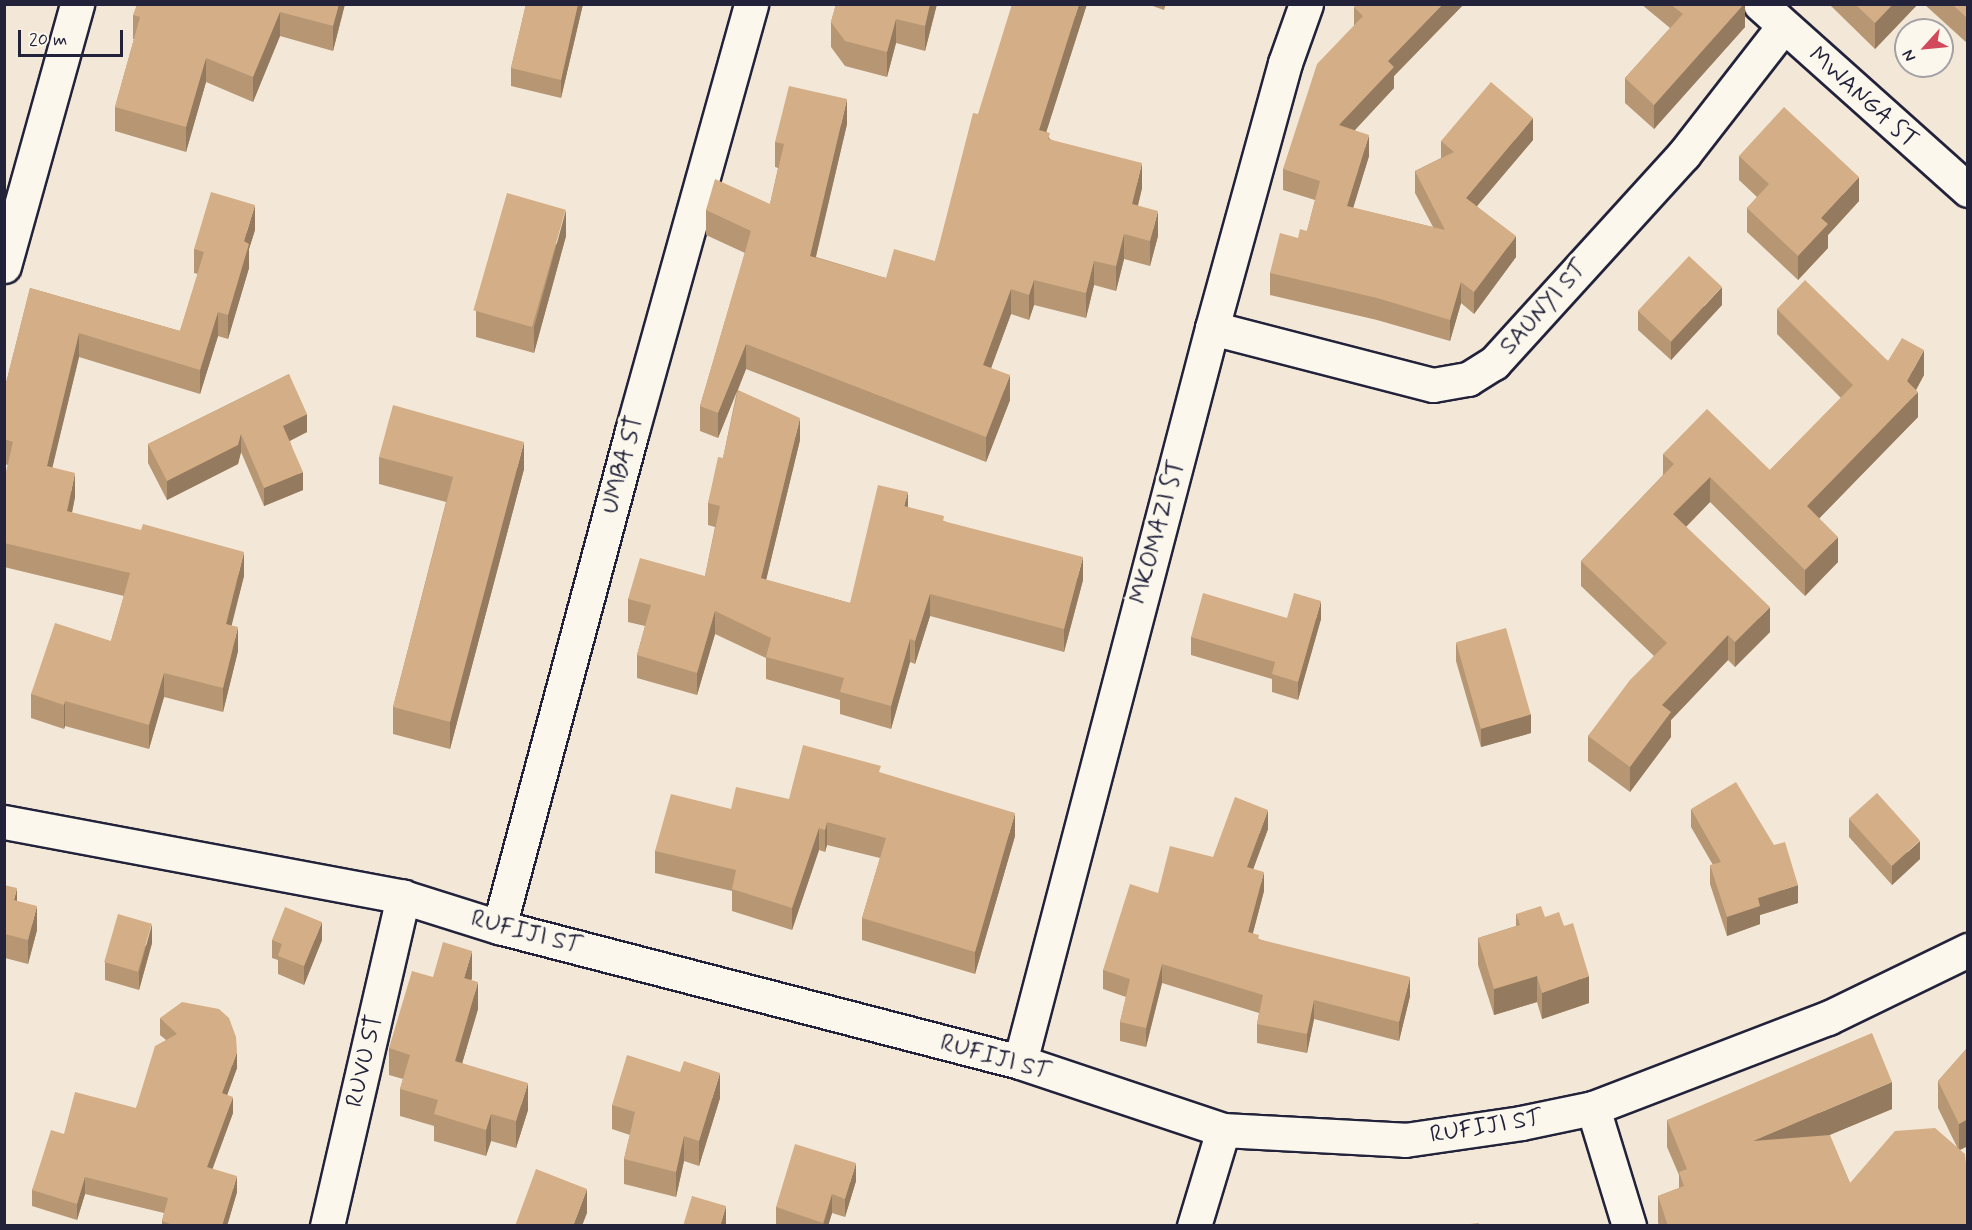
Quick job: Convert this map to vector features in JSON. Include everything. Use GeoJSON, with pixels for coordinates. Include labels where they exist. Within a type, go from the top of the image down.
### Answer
{"type":"FeatureCollection","features":[{"type":"Feature","properties":{"kind":"street"},"geometry":{"type":"LineString","coordinates":[[4,266],[77,4]]}},
{"type":"Feature","properties":{"kind":"street","name":"UMBA ST"},"geometry":{"type":"LineString","coordinates":[[499,927],[632,430],[751,4]]}},
{"type":"Feature","properties":{"kind":"street","name":"MKOMAZI ST"},"geometry":{"type":"LineString","coordinates":[[1020,1062],[1212,327],[1286,63],[1306,4]]}},
{"type":"Feature","properties":{"kind":"street","name":"SAUNYI ST"},"geometry":{"type":"LineString","coordinates":[[1212,327],[1433,385],[1468,380],[1494,363],[1684,154],[1772,16]]}},
{"type":"Feature","properties":{"kind":"street","name":"MWANGA ST"},"geometry":{"type":"LineString","coordinates":[[1772,16],[1968,190]]}},
{"type":"Feature","properties":{"kind":"street","name":"RUFIJI ST"},"geometry":{"type":"LineString","coordinates":[[4,822],[404,897],[499,927],[1020,1062],[1223,1130],[1405,1140],[1521,1123],[1593,1108],[1828,1018],[1968,950]]}},
{"type":"Feature","properties":{"kind":"street","name":"RUVU ST"},"geometry":{"type":"LineString","coordinates":[[327,1226],[404,897]]}},
{"type":"Feature","properties":{"kind":"street"},"geometry":{"type":"LineString","coordinates":[[1593,1108],[1629,1226]]}},
{"type":"Feature","properties":{"kind":"street"},"geometry":{"type":"LineString","coordinates":[[1194,1226],[1223,1130]]}},
{"type":"Feature","properties":{"kind":"building"},"geometry":{"type":"Polygon","coordinates":[[[137,4],[339,4],[333,26],[280,12],[253,77],[206,58],[186,127],[115,107],[140,17],[133,15],[137,4]]]}},
{"type":"Feature","properties":{"kind":"building"},"geometry":{"type":"Polygon","coordinates":[[[526,4],[578,4],[561,80],[511,68],[526,4]]]}},
{"type":"Feature","properties":{"kind":"building"},"geometry":{"type":"Polygon","coordinates":[[[836,4],[930,4],[925,26],[896,19],[887,52],[845,41],[831,22],[836,4]]]}},
{"type":"Feature","properties":{"kind":"building"},"geometry":{"type":"Polygon","coordinates":[[[1012,4],[1079,4],[1039,130],[1050,133],[1048,139],[1142,163],[1132,204],[1158,211],[1150,241],[1124,234],[1116,266],[1094,261],[1086,293],[1034,280],[1029,295],[1011,289],[983,365],[1010,375],[986,437],[746,344],[718,413],[700,406],[751,231],[706,210],[715,179],[770,204],[784,144],[775,142],[789,86],[847,99],[810,256],[886,278],[894,249],[935,261],[973,113],[978,114],[1012,4]]]}},
{"type":"Feature","properties":{"kind":"building"},"geometry":{"type":"Polygon","coordinates":[[[1356,4],[1443,4],[1388,61],[1394,67],[1339,125],[1369,135],[1347,206],[1445,230],[1415,171],[1454,152],[1441,141],[1491,82],[1533,118],[1466,198],[1516,236],[1474,292],[1461,282],[1450,320],[1377,298],[1270,273],[1280,233],[1298,238],[1300,229],[1307,231],[1320,181],[1283,169],[1317,64],[1363,16],[1354,7],[1356,4]]]}},
{"type":"Feature","properties":{"kind":"building"},"geometry":{"type":"Polygon","coordinates":[[[1670,4],[1744,4],[1654,105],[1625,78],[1683,14],[1670,4]]]}},
{"type":"Feature","properties":{"kind":"building"},"geometry":{"type":"Polygon","coordinates":[[[1855,4],[1893,4],[1875,23],[1855,4]]]}},
{"type":"Feature","properties":{"kind":"building"},"geometry":{"type":"Polygon","coordinates":[[[1952,4],[1968,4],[1968,19],[1952,4]]]}},
{"type":"Feature","properties":{"kind":"building"},"geometry":{"type":"Polygon","coordinates":[[[1784,107],[1859,177],[1821,218],[1828,224],[1798,256],[1747,208],[1769,184],[1739,156],[1784,107]]]}},
{"type":"Feature","properties":{"kind":"building"},"geometry":{"type":"Polygon","coordinates":[[[211,192],[255,205],[244,241],[249,244],[228,315],[218,312],[200,370],[79,333],[47,466],[75,473],[67,511],[141,530],[143,524],[244,552],[226,624],[238,627],[223,688],[164,673],[149,725],[65,701],[64,705],[31,694],[55,623],[111,641],[130,573],[4,543],[4,481],[13,442],[4,439],[4,391],[30,288],[180,331],[204,252],[194,249],[211,192]]]}},
{"type":"Feature","properties":{"kind":"building"},"geometry":{"type":"Polygon","coordinates":[[[507,193],[566,210],[532,327],[473,310],[507,193]]]}},
{"type":"Feature","properties":{"kind":"building"},"geometry":{"type":"Polygon","coordinates":[[[1689,256],[1722,287],[1671,342],[1638,311],[1689,256]]]}},
{"type":"Feature","properties":{"kind":"building"},"geometry":{"type":"Polygon","coordinates":[[[1805,280],[1888,361],[1902,338],[1924,350],[1907,381],[1918,392],[1807,506],[1838,537],[1805,570],[1710,477],[1673,514],[1770,607],[1735,642],[1728,635],[1662,705],[1671,712],[1630,767],[1588,736],[1630,680],[1667,643],[1581,561],[1674,464],[1663,454],[1707,409],[1770,470],[1853,385],[1777,309],[1805,280]]]}},
{"type":"Feature","properties":{"kind":"building"},"geometry":{"type":"Polygon","coordinates":[[[289,374],[307,414],[283,426],[303,472],[264,488],[241,434],[238,445],[167,481],[148,444],[289,374]]]}},
{"type":"Feature","properties":{"kind":"building"},"geometry":{"type":"Polygon","coordinates":[[[738,390],[800,418],[761,578],[850,603],[878,485],[908,492],[904,506],[944,516],[943,521],[1083,557],[1064,629],[930,594],[915,641],[910,639],[891,706],[840,692],[844,678],[766,657],[771,638],[715,611],[697,673],[637,655],[651,605],[628,599],[640,558],[705,576],[720,506],[708,503],[718,457],[723,458],[738,390]]]}},
{"type":"Feature","properties":{"kind":"building"},"geometry":{"type":"Polygon","coordinates":[[[393,405],[524,442],[450,722],[393,707],[453,477],[379,457],[393,405]]]}},
{"type":"Feature","properties":{"kind":"building"},"geometry":{"type":"Polygon","coordinates":[[[1203,593],[1287,618],[1294,593],[1321,601],[1298,682],[1272,674],[1275,662],[1191,637],[1203,593]]]}},
{"type":"Feature","properties":{"kind":"building"},"geometry":{"type":"Polygon","coordinates":[[[1506,628],[1531,715],[1481,729],[1456,642],[1506,628]]]}},
{"type":"Feature","properties":{"kind":"building"},"geometry":{"type":"Polygon","coordinates":[[[803,745],[881,766],[879,772],[1015,813],[975,952],[862,918],[886,838],[827,822],[825,830],[819,828],[792,908],[732,889],[736,870],[655,851],[671,794],[731,809],[736,787],[789,799],[803,745]]]}},
{"type":"Feature","properties":{"kind":"building"},"geometry":{"type":"Polygon","coordinates":[[[1736,782],[1774,845],[1785,842],[1798,885],[1758,898],[1760,906],[1727,917],[1710,865],[1721,862],[1691,809],[1736,782]]]}},
{"type":"Feature","properties":{"kind":"building"},"geometry":{"type":"Polygon","coordinates":[[[1877,793],[1920,841],[1892,866],[1849,818],[1877,793]]]}},
{"type":"Feature","properties":{"kind":"building"},"geometry":{"type":"Polygon","coordinates":[[[1235,797],[1268,810],[1247,867],[1264,872],[1248,932],[1259,935],[1258,939],[1410,977],[1399,1022],[1314,1000],[1307,1034],[1257,1024],[1263,995],[1162,964],[1146,1028],[1120,1022],[1130,979],[1103,970],[1130,884],[1158,893],[1170,846],[1213,857],[1235,797]]]}},
{"type":"Feature","properties":{"kind":"building"},"geometry":{"type":"Polygon","coordinates":[[[4,885],[17,888],[14,900],[37,906],[28,940],[5,934],[4,936],[4,885]]]}},
{"type":"Feature","properties":{"kind":"building"},"geometry":{"type":"Polygon","coordinates":[[[1541,906],[1545,917],[1559,912],[1564,926],[1573,923],[1589,976],[1542,993],[1537,976],[1494,989],[1478,938],[1520,925],[1516,914],[1541,906]]]}},
{"type":"Feature","properties":{"kind":"building"},"geometry":{"type":"Polygon","coordinates":[[[285,907],[322,922],[304,966],[278,956],[282,944],[272,940],[285,907]]]}},
{"type":"Feature","properties":{"kind":"building"},"geometry":{"type":"Polygon","coordinates":[[[118,914],[152,924],[138,972],[104,962],[118,914]]]}},
{"type":"Feature","properties":{"kind":"building"},"geometry":{"type":"Polygon","coordinates":[[[443,942],[472,951],[464,978],[478,982],[455,1061],[528,1083],[516,1121],[491,1114],[486,1130],[434,1114],[438,1100],[400,1089],[410,1055],[389,1048],[412,971],[433,977],[443,942]]]}},
{"type":"Feature","properties":{"kind":"building"},"geometry":{"type":"Polygon","coordinates":[[[182,1002],[219,1009],[229,1018],[236,1037],[237,1052],[222,1093],[233,1097],[207,1167],[237,1176],[222,1226],[176,1226],[162,1221],[168,1198],[85,1177],[77,1204],[32,1190],[51,1130],[64,1134],[75,1092],[136,1108],[155,1046],[177,1034],[160,1018],[182,1002]]]}},
{"type":"Feature","properties":{"kind":"building"},"geometry":{"type":"Polygon","coordinates":[[[1872,1033],[1892,1082],[1753,1141],[1830,1135],[1850,1183],[1895,1131],[1935,1128],[1965,1154],[1968,1226],[1668,1226],[1658,1196],[1684,1186],[1679,1172],[1687,1169],[1667,1120],[1872,1033]]]}},
{"type":"Feature","properties":{"kind":"building"},"geometry":{"type":"Polygon","coordinates":[[[1968,1047],[1968,1119],[1959,1124],[1938,1081],[1968,1047]]]}},
{"type":"Feature","properties":{"kind":"building"},"geometry":{"type":"Polygon","coordinates":[[[627,1055],[680,1072],[684,1061],[720,1073],[699,1141],[684,1136],[676,1172],[624,1159],[635,1112],[612,1105],[627,1055]]]}},
{"type":"Feature","properties":{"kind":"building"},"geometry":{"type":"Polygon","coordinates":[[[795,1144],[856,1163],[845,1199],[832,1194],[823,1223],[776,1207],[795,1144]]]}},
{"type":"Feature","properties":{"kind":"building"},"geometry":{"type":"Polygon","coordinates":[[[536,1169],[587,1189],[573,1226],[515,1226],[536,1169]]]}},
{"type":"Feature","properties":{"kind":"building"},"geometry":{"type":"Polygon","coordinates":[[[692,1196],[726,1206],[720,1226],[683,1226],[692,1196]]]}},
{"type":"Feature","properties":{"kind":"building"},"geometry":{"type":"Polygon","coordinates":[[[1479,1223],[1479,1226],[1450,1226],[1479,1223]]]}}]}
